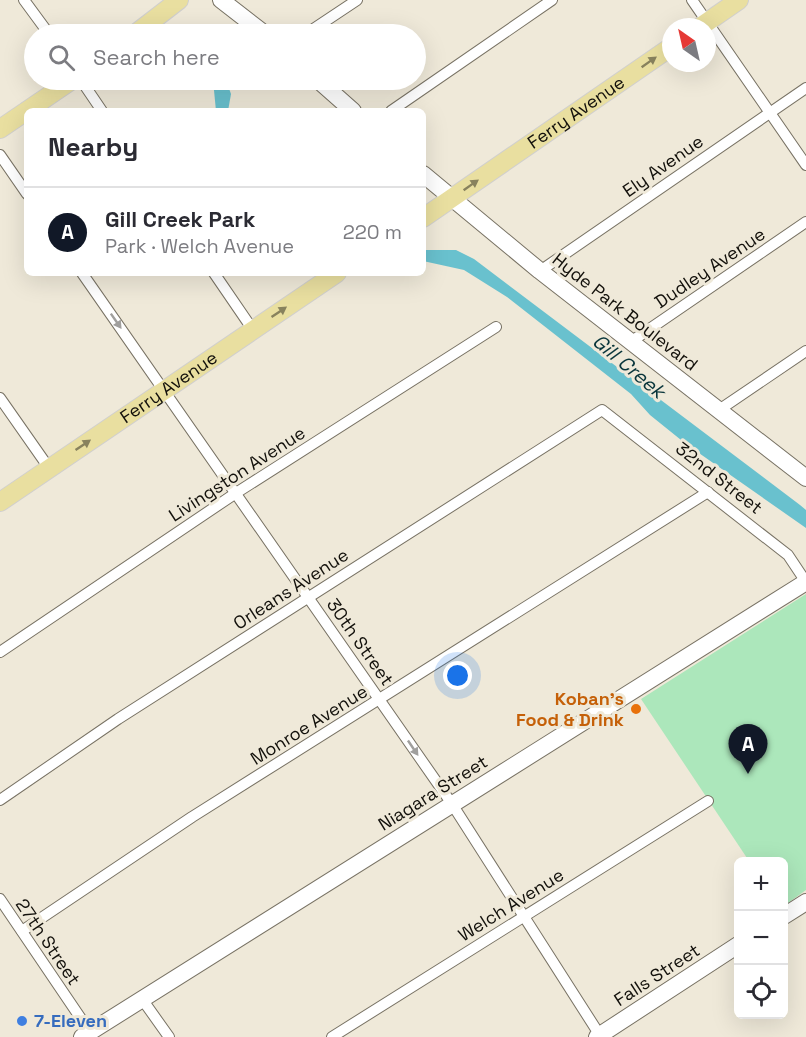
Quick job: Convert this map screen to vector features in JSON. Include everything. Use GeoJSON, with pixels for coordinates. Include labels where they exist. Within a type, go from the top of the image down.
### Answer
{"type":"FeatureCollection","features":[{"type":"Feature","properties":{"kind":"main road"},"geometry":{"type":"LineString","coordinates":[[148,24],[179,0]]}},
{"type":"Feature","properties":{"kind":"main road"},"geometry":{"type":"LineString","coordinates":[[712,18],[739,0]]}},
{"type":"Feature","properties":{"kind":"main road","name":"Ferry Avenue"},"geometry":{"type":"LineString","coordinates":[[426,216],[662,53]]}},
{"type":"Feature","properties":{"kind":"main road"},"geometry":{"type":"LineString","coordinates":[[31,108],[57,90]]}},
{"type":"Feature","properties":{"kind":"main road"},"geometry":{"type":"LineString","coordinates":[[0,129],[24,113]]}},
{"type":"Feature","properties":{"kind":"main road","name":"Ferry Avenue"},"geometry":{"type":"LineString","coordinates":[[0,502],[333,276]]}},
{"type":"Feature","properties":{"kind":"street"},"geometry":{"type":"LineString","coordinates":[[24,0],[42,24]]}},
{"type":"Feature","properties":{"kind":"street"},"geometry":{"type":"LineString","coordinates":[[222,0],[252,24]]}},
{"type":"Feature","properties":{"kind":"street"},"geometry":{"type":"LineString","coordinates":[[321,24],[357,0]]}},
{"type":"Feature","properties":{"kind":"street"},"geometry":{"type":"LineString","coordinates":[[426,87],[552,0]]}},
{"type":"Feature","properties":{"kind":"street"},"geometry":{"type":"LineString","coordinates":[[693,0],[700,18]]}},
{"type":"Feature","properties":{"kind":"street"},"geometry":{"type":"LineString","coordinates":[[716,41],[806,165]]}},
{"type":"Feature","properties":{"kind":"street","name":"Ely Avenue"},"geometry":{"type":"LineString","coordinates":[[540,271],[806,88]]}},
{"type":"Feature","properties":{"kind":"street"},"geometry":{"type":"LineString","coordinates":[[88,90],[100,108]]}},
{"type":"Feature","properties":{"kind":"street"},"geometry":{"type":"LineString","coordinates":[[329,90],[350,108]]}},
{"type":"Feature","properties":{"kind":"street"},"geometry":{"type":"LineString","coordinates":[[396,108],[422,90]]}},
{"type":"Feature","properties":{"kind":"street"},"geometry":{"type":"LineString","coordinates":[[0,155],[24,190]]}},
{"type":"Feature","properties":{"kind":"street","name":"Hyde Park Boulevard"},"geometry":{"type":"LineString","coordinates":[[426,177],[451,200],[540,271],[806,478]]}},
{"type":"Feature","properties":{"kind":"street","name":"Dudley Avenue"},"geometry":{"type":"LineString","coordinates":[[632,341],[806,222]]}},
{"type":"Feature","properties":{"kind":"street","name":"30th Street"},"geometry":{"type":"LineString","coordinates":[[84,276],[452,804],[599,1036]]}},
{"type":"Feature","properties":{"kind":"street"},"geometry":{"type":"LineString","coordinates":[[216,276],[253,330]]}},
{"type":"Feature","properties":{"kind":"street","name":"Livingston Avenue"},"geometry":{"type":"LineString","coordinates":[[0,652],[236,493],[496,327]]}},
{"type":"Feature","properties":{"kind":"street"},"geometry":{"type":"LineString","coordinates":[[719,410],[806,351]]}},
{"type":"Feature","properties":{"kind":"street"},"geometry":{"type":"LineString","coordinates":[[0,398],[49,468]]}},
{"type":"Feature","properties":{"kind":"street","name":"32nd Street"},"geometry":{"type":"LineString","coordinates":[[602,410],[788,555],[806,582]]}},
{"type":"Feature","properties":{"kind":"street","name":"Orleans Avenue"},"geometry":{"type":"LineString","coordinates":[[0,800],[118,719],[602,410]]}},
{"type":"Feature","properties":{"kind":"street","name":"Monroe Avenue"},"geometry":{"type":"LineString","coordinates":[[22,931],[192,817],[708,492]]}},
{"type":"Feature","properties":{"kind":"street","name":"Niagara Street"},"geometry":{"type":"LineString","coordinates":[[86,1034],[806,582]]}},
{"type":"Feature","properties":{"kind":"street","name":"Welch Avenue"},"geometry":{"type":"LineString","coordinates":[[332,1037],[708,801]]}},
{"type":"Feature","properties":{"kind":"street","name":"27th Street"},"geometry":{"type":"LineString","coordinates":[[0,899],[86,1034]]}},
{"type":"Feature","properties":{"kind":"street"},"geometry":{"type":"LineString","coordinates":[[788,913],[806,902]]}},
{"type":"Feature","properties":{"kind":"street","name":"Falls Street"},"geometry":{"type":"LineString","coordinates":[[599,1036],[734,948]]}},
{"type":"Feature","properties":{"kind":"street"},"geometry":{"type":"LineString","coordinates":[[142,999],[169,1037]]}},
{"type":"Feature","properties":{"kind":"green space"},"geometry":{"type":"Polygon","coordinates":[[[806,594],[806,890],[788,903],[788,857],[746,857],[641,699],[806,594]]]}},
{"type":"Feature","properties":{"kind":"water"},"geometry":{"type":"Polygon","coordinates":[[[214,90],[230,90],[229,108],[216,108],[214,90]]]}},
{"type":"Feature","properties":{"kind":"water"},"geometry":{"type":"Polygon","coordinates":[[[426,250],[456,250],[474,259],[800,505],[806,510],[806,528],[686,444],[650,415],[631,394],[507,297],[464,270],[426,262],[426,250]]]}},
{"type":"Feature","properties":{"kind":"place","name":"Koban's Food & Drink"},"geometry":{"type":"Point","coordinates":[636,709]}},
{"type":"Feature","properties":{"kind":"place","name":"Gill Creek Park"},"geometry":{"type":"Point","coordinates":[748,774]}},
{"type":"Feature","properties":{"kind":"place","name":"7-Eleven"},"geometry":{"type":"Point","coordinates":[22,1021]}},
{"type":"Feature","properties":{"kind":"water label","name":"Gill Creek"},"geometry":{"type":"Point","coordinates":[629,366]}}]}
